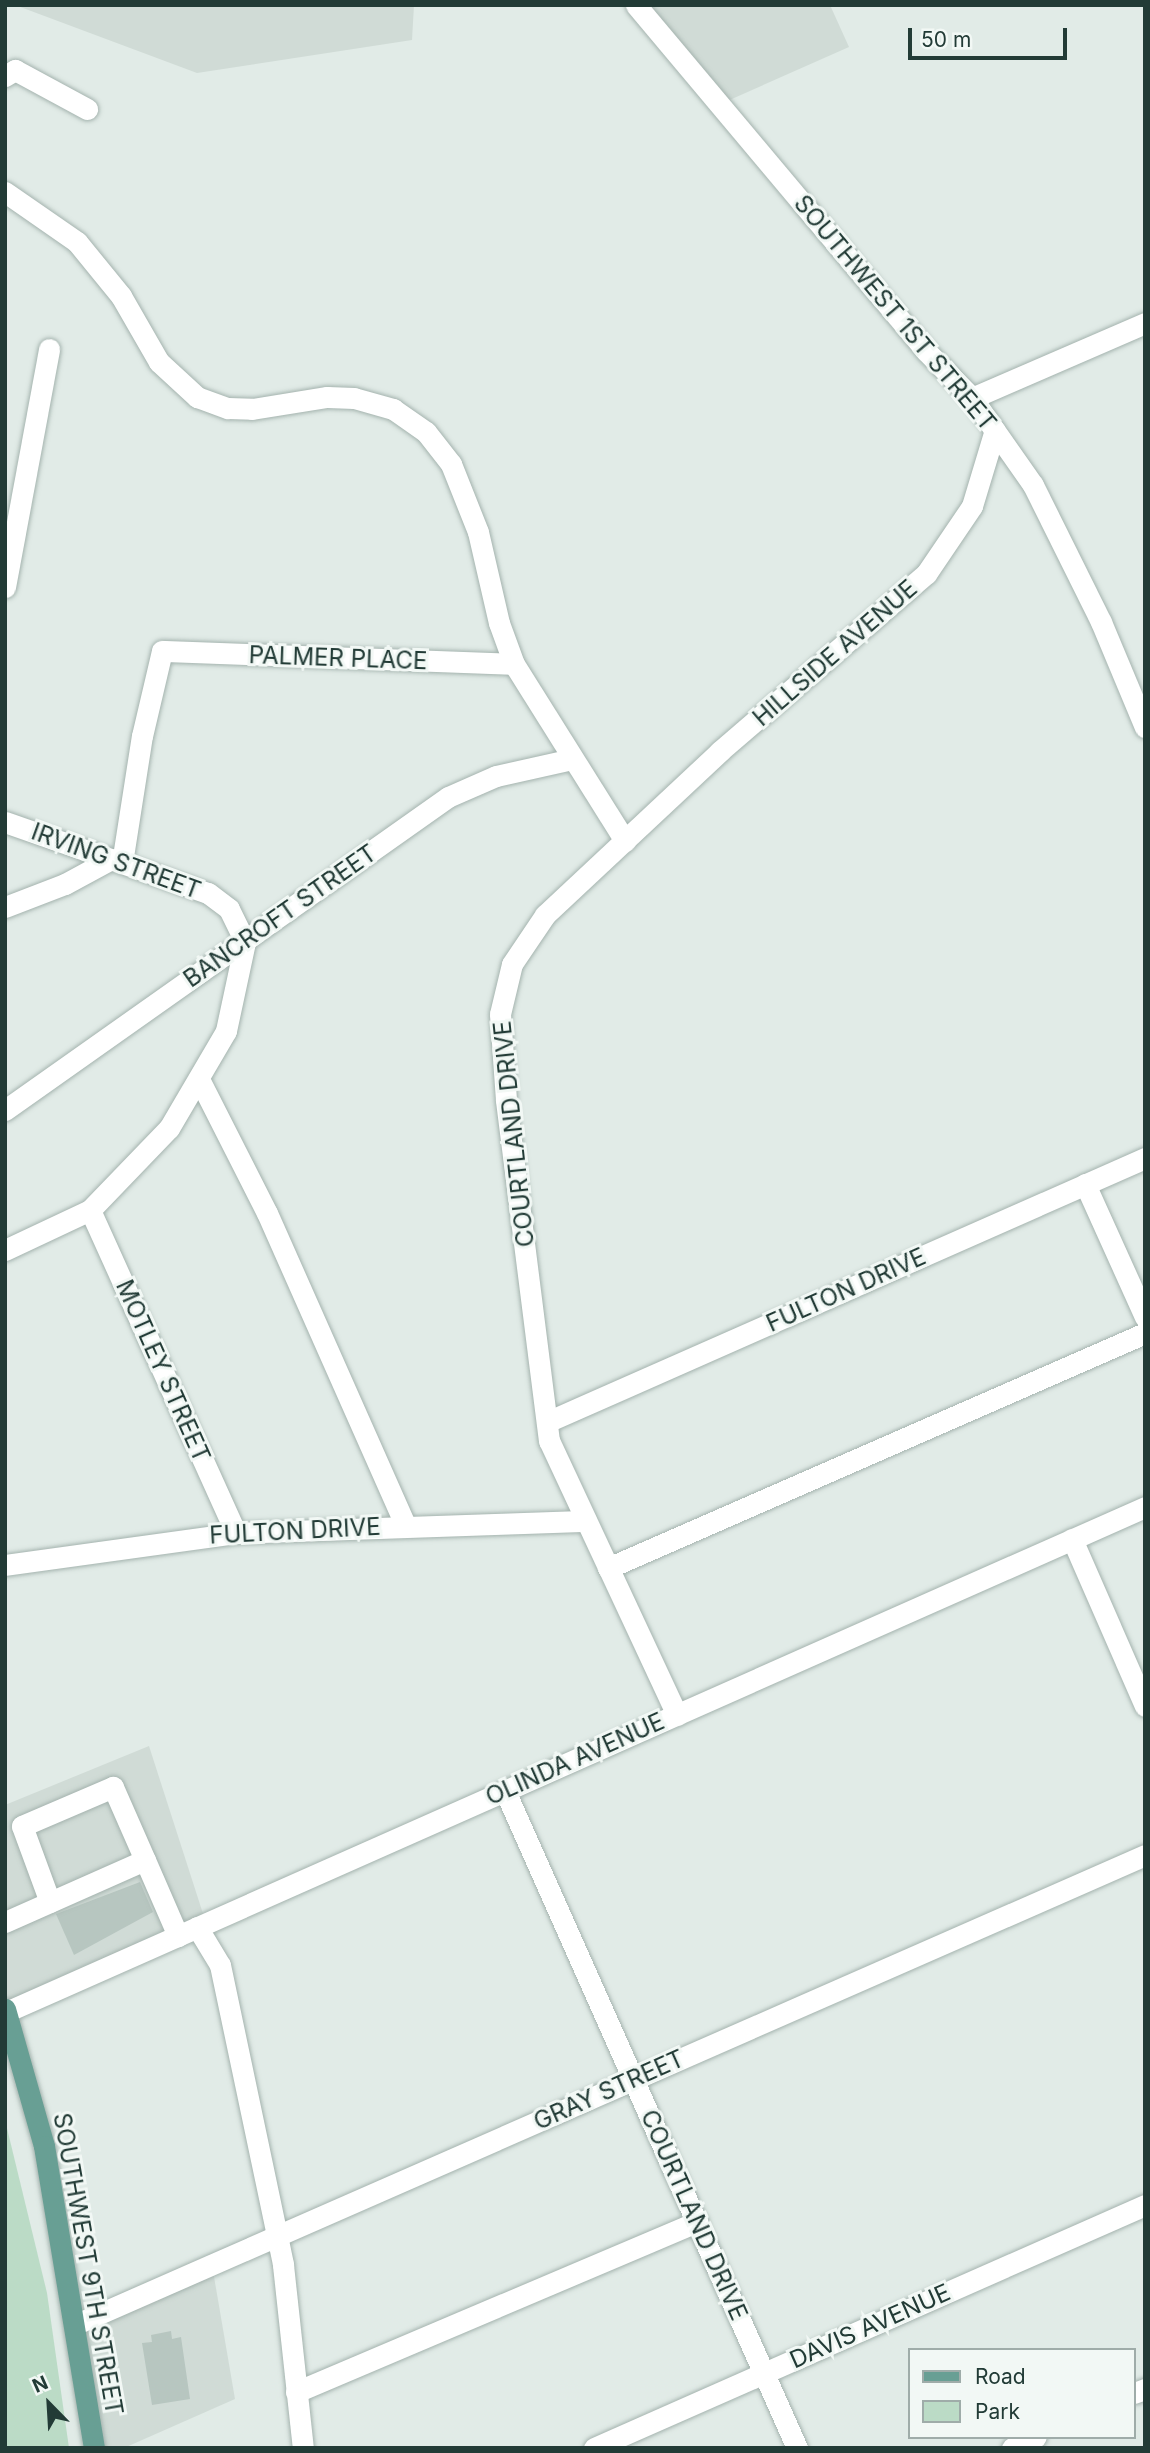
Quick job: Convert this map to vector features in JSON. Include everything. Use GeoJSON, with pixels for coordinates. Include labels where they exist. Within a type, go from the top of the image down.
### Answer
{"type":"FeatureCollection","features":[{"type":"Feature","properties":{"kind":"main road","name":"SOUTHWEST 9TH STREET"},"geometry":{"type":"LineString","coordinates":[[6,2010],[44,2146],[94,2448]]}},
{"type":"Feature","properties":{"kind":"street","name":"SOUTHWEST 1ST STREET"},"geometry":{"type":"LineString","coordinates":[[636,5],[926,351],[972,398],[995,430],[1039,498],[1101,622],[1145,727]]}},
{"type":"Feature","properties":{"kind":"street"},"geometry":{"type":"LineString","coordinates":[[5,76],[15,70],[87,109]]}},
{"type":"Feature","properties":{"kind":"street"},"geometry":{"type":"LineString","coordinates":[[5,192],[77,242],[121,296],[159,362],[197,397],[228,408],[252,410],[327,397],[354,398],[393,409],[426,432],[451,464],[478,532],[499,622],[514,664],[625,841]]}},
{"type":"Feature","properties":{"kind":"street"},"geometry":{"type":"LineString","coordinates":[[972,398],[1145,323]]}},
{"type":"Feature","properties":{"kind":"street"},"geometry":{"type":"LineString","coordinates":[[5,587],[49,349]]}},
{"type":"Feature","properties":{"kind":"street","name":"HILLSIDE AVENUE"},"geometry":{"type":"LineString","coordinates":[[625,841],[720,751],[926,574],[972,506],[995,430]]}},
{"type":"Feature","properties":{"kind":"street","name":"PALMER PLACE"},"geometry":{"type":"LineString","coordinates":[[117,861],[162,651],[514,664]]}},
{"type":"Feature","properties":{"kind":"street","name":"BANCROFT STREET"},"geometry":{"type":"LineString","coordinates":[[5,1110],[447,797],[496,776],[572,759]]}},
{"type":"Feature","properties":{"kind":"street","name":"IRVING STREET"},"geometry":{"type":"LineString","coordinates":[[5,822],[208,892],[229,909],[245,942]]}},
{"type":"Feature","properties":{"kind":"street","name":"COURTLAND DRIVE"},"geometry":{"type":"LineString","coordinates":[[625,841],[529,935],[512,964],[500,1014],[506,1100],[549,1441],[677,1714]]}},
{"type":"Feature","properties":{"kind":"street"},"geometry":{"type":"LineString","coordinates":[[5,907],[117,861]]}},
{"type":"Feature","properties":{"kind":"street"},"geometry":{"type":"LineString","coordinates":[[5,1250],[90,1210],[169,1128],[200,1082],[226,1031],[245,942]]}},
{"type":"Feature","properties":{"kind":"street"},"geometry":{"type":"LineString","coordinates":[[200,1082],[267,1213],[405,1525]]}},
{"type":"Feature","properties":{"kind":"street","name":"FULTON DRIVE"},"geometry":{"type":"LineString","coordinates":[[547,1422],[1145,1158]]}},
{"type":"Feature","properties":{"kind":"street"},"geometry":{"type":"LineString","coordinates":[[1085,1184],[1145,1317]]}},
{"type":"Feature","properties":{"kind":"street","name":"MOTLEY STREET"},"geometry":{"type":"LineString","coordinates":[[90,1210],[236,1533]]}},
{"type":"Feature","properties":{"kind":"street"},"geometry":{"type":"LineString","coordinates":[[608,1568],[1145,1333]]}},
{"type":"Feature","properties":{"kind":"street","name":"OLINDA AVENUE"},"geometry":{"type":"LineString","coordinates":[[6,2010],[1145,1507]]}},
{"type":"Feature","properties":{"kind":"street","name":"FULTON DRIVE"},"geometry":{"type":"LineString","coordinates":[[5,1565],[236,1533],[405,1525],[586,1521]]}},
{"type":"Feature","properties":{"kind":"street"},"geometry":{"type":"LineString","coordinates":[[1072,1539],[1145,1706]]}},
{"type":"Feature","properties":{"kind":"street"},"geometry":{"type":"LineString","coordinates":[[50,1902],[22,1826],[113,1787],[145,1860],[188,1931],[220,1965],[286,2285],[303,2448]]}},
{"type":"Feature","properties":{"kind":"street","name":"COURTLAND DRIVE"},"geometry":{"type":"LineString","coordinates":[[505,1791],[797,2448]]}},
{"type":"Feature","properties":{"kind":"street","name":"GRAY STREET"},"geometry":{"type":"LineString","coordinates":[[74,2325],[1145,1855]]}},
{"type":"Feature","properties":{"kind":"street"},"geometry":{"type":"LineString","coordinates":[[5,1922],[145,1860]]}},
{"type":"Feature","properties":{"kind":"street","name":"DAVIS AVENUE"},"geometry":{"type":"LineString","coordinates":[[594,2448],[1145,2205]]}},
{"type":"Feature","properties":{"kind":"street"},"geometry":{"type":"LineString","coordinates":[[296,2392],[697,2222]]}},
{"type":"Feature","properties":{"kind":"street"},"geometry":{"type":"LineString","coordinates":[[1012,2448],[1032,2439]]}},
{"type":"Feature","properties":{"kind":"shaded area"},"geometry":{"type":"Polygon","coordinates":[[[15,5],[414,5],[412,40],[197,73],[15,5]]]}},
{"type":"Feature","properties":{"kind":"shaded area"},"geometry":{"type":"Polygon","coordinates":[[[635,5],[830,5],[849,47],[716,106],[635,5]]]}},
{"type":"Feature","properties":{"kind":"shaded area"},"geometry":{"type":"Polygon","coordinates":[[[149,1746],[206,1923],[5,2009],[5,1805],[149,1746]]]}},
{"type":"Feature","properties":{"kind":"shaded area"},"geometry":{"type":"Polygon","coordinates":[[[212,2265],[235,2399],[124,2448],[94,2448],[74,2325],[212,2265]]]}},
{"type":"Feature","properties":{"kind":"green space"},"geometry":{"type":"Polygon","coordinates":[[[5,2120],[47,2293],[69,2448],[5,2448],[5,2120]]]}},
{"type":"Feature","properties":{"kind":"building"},"geometry":{"type":"Polygon","coordinates":[[[140,1882],[153,1912],[74,1955],[56,1914],[140,1882]]]}},
{"type":"Feature","properties":{"kind":"building"},"geometry":{"type":"Polygon","coordinates":[[[171,2331],[172,2339],[181,2337],[190,2399],[152,2405],[142,2343],[152,2342],[151,2335],[171,2331]]]}}]}
